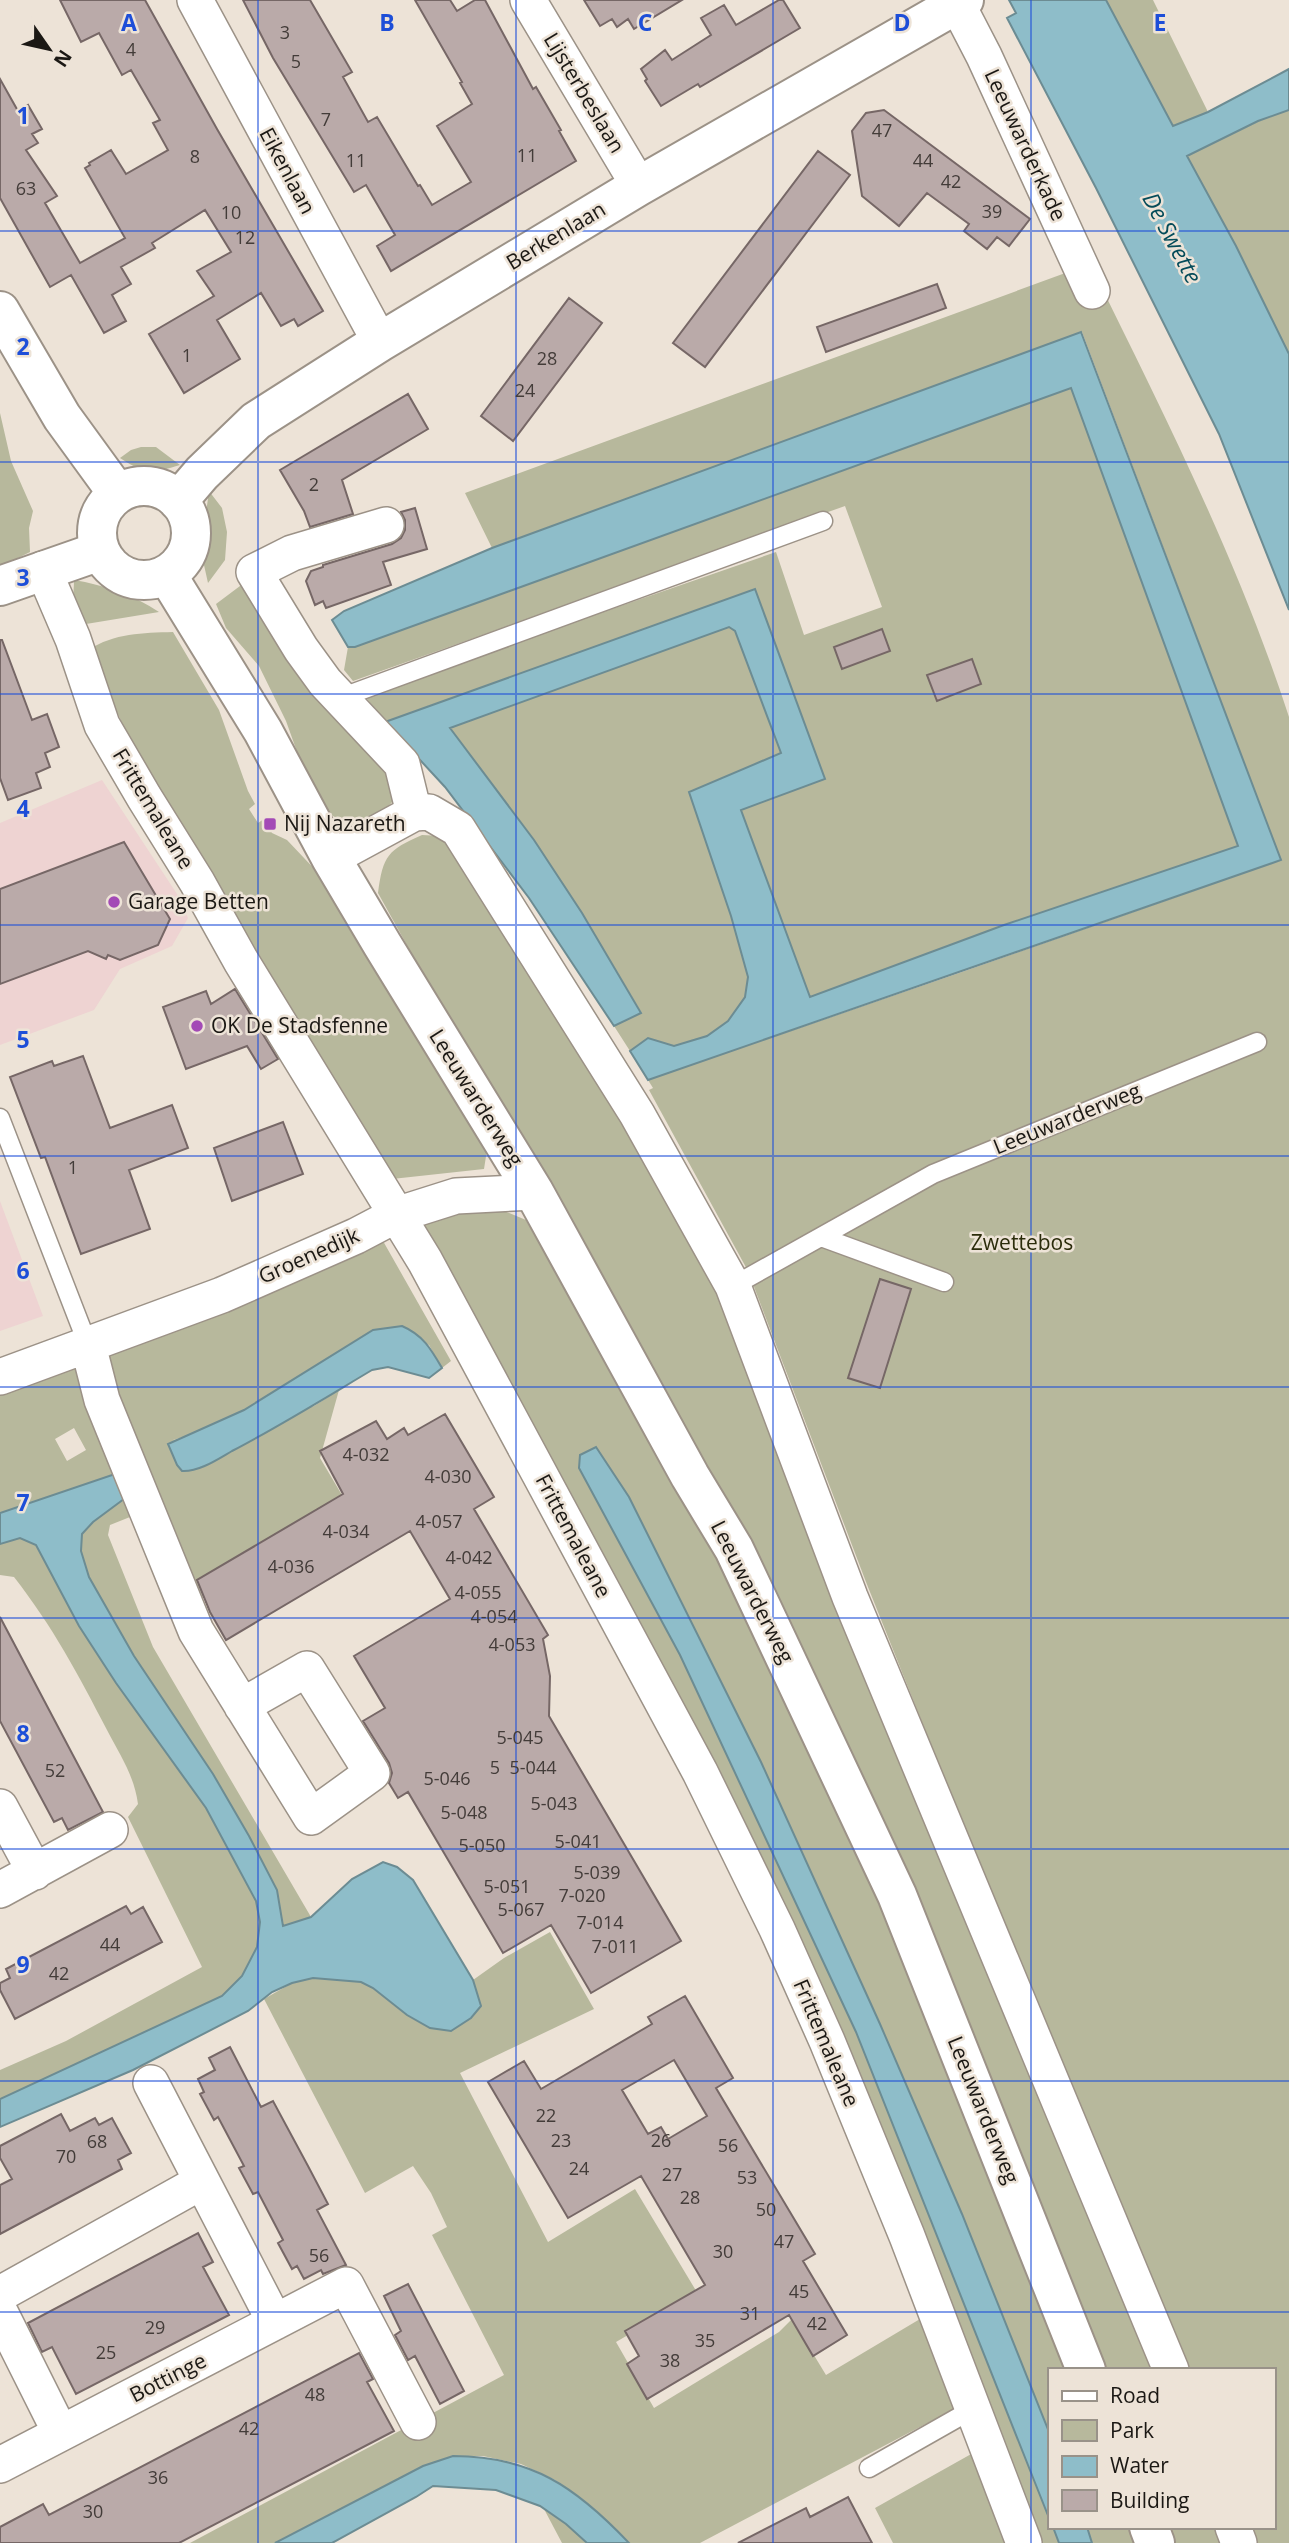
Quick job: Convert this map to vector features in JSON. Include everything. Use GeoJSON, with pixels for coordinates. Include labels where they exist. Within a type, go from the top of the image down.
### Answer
{"type":"FeatureCollection","features":[{"type":"Feature","properties":{"kind":"main road","name":"Berkenlaan"},"geometry":{"type":"LineString","coordinates":[[178,500],[256,421],[380,342],[639,186],[959,1]]}},
{"type":"Feature","properties":{"kind":"main road"},"geometry":{"type":"LineString","coordinates":[[0,311],[62,417],[118,494]]}},
{"type":"Feature","properties":{"kind":"main road"},"geometry":{"type":"LineString","coordinates":[[141,486],[161,489],[178,500],[189,519],[191,541],[183,561],[167,575],[148,581],[128,578],[111,568],[100,551],[97,535],[99,518],[108,503],[118,494],[141,486]]}},
{"type":"Feature","properties":{"kind":"main road"},"geometry":{"type":"LineString","coordinates":[[0,586],[100,551]]}},
{"type":"Feature","properties":{"kind":"main road","name":"Leeuwarderweg"},"geometry":{"type":"LineString","coordinates":[[167,575],[263,731],[331,858],[534,1192],[690,1476],[734,1549],[891,1882],[1085,2368]]}},
{"type":"Feature","properties":{"kind":"street","name":"Eikenlaan"},"geometry":{"type":"LineString","coordinates":[[195,0],[380,342]]}},
{"type":"Feature","properties":{"kind":"street","name":"Lijsterbeslaan"},"geometry":{"type":"LineString","coordinates":[[528,0],[639,186]]}},
{"type":"Feature","properties":{"kind":"street","name":"Leeuwarderkade"},"geometry":{"type":"LineString","coordinates":[[959,1],[1093,290]]}},
{"type":"Feature","properties":{"kind":"street"},"geometry":{"type":"LineString","coordinates":[[386,525],[292,553],[254,572],[301,649],[340,698],[402,764],[414,813]]}},
{"type":"Feature","properties":{"kind":"street","name":"Frittemaleane"},"geometry":{"type":"LineString","coordinates":[[43,569],[73,639],[102,725],[198,882],[241,961],[425,1261],[693,1760],[777,1928],[827,2041],[907,2236],[1024,2543]]}},
{"type":"Feature","properties":{"kind":"street"},"geometry":{"type":"LineString","coordinates":[[331,858],[414,813],[429,812],[458,829],[637,1114],[733,1286],[850,1597],[1170,2368]]}},
{"type":"Feature","properties":{"kind":"street","name":"Groenedijk"},"geometry":{"type":"LineString","coordinates":[[0,1377],[222,1295],[356,1237],[396,1214],[456,1196],[534,1192]]}},
{"type":"Feature","properties":{"kind":"street"},"geometry":{"type":"LineString","coordinates":[[88,1345],[102,1400],[197,1631],[243,1706]]}},
{"type":"Feature","properties":{"kind":"street"},"geometry":{"type":"LineString","coordinates":[[0,1807],[35,1872]]}},
{"type":"Feature","properties":{"kind":"street"},"geometry":{"type":"LineString","coordinates":[[0,1891],[110,1830]]}},
{"type":"Feature","properties":{"kind":"street"},"geometry":{"type":"LineString","coordinates":[[151,2083],[275,2322]]}},
{"type":"Feature","properties":{"kind":"street"},"geometry":{"type":"LineString","coordinates":[[0,2294],[201,2182]]}},
{"type":"Feature","properties":{"kind":"street","name":"Bottinge"},"geometry":{"type":"LineString","coordinates":[[0,2465],[346,2285],[418,2422]]}},
{"type":"Feature","properties":{"kind":"street"},"geometry":{"type":"LineString","coordinates":[[0,2312],[60,2432]]}},
{"type":"Feature","properties":{"kind":"lane"},"geometry":{"type":"LineString","coordinates":[[340,698],[823,522]]}},
{"type":"Feature","properties":{"kind":"lane","name":"Leeuwarderweg"},"geometry":{"type":"LineString","coordinates":[[733,1286],[933,1174],[1257,1042]]}},
{"type":"Feature","properties":{"kind":"lane"},"geometry":{"type":"LineString","coordinates":[[0,1118],[88,1345]]}},
{"type":"Feature","properties":{"kind":"lane"},"geometry":{"type":"LineString","coordinates":[[821,1237],[944,1282]]}},
{"type":"Feature","properties":{"kind":"lane"},"geometry":{"type":"LineString","coordinates":[[869,2468],[973,2409]]}},
{"type":"Feature","properties":{"kind":"shaded area"},"geometry":{"type":"Polygon","coordinates":[[[102,780],[177,894],[188,918],[172,946],[120,969],[94,1010],[0,1045],[0,823],[102,780]]]}},
{"type":"Feature","properties":{"kind":"shaded area"},"geometry":{"type":"Polygon","coordinates":[[[0,1201],[43,1316],[0,1331],[0,1201]]]}},
{"type":"Feature","properties":{"kind":"green space"},"geometry":{"type":"Polygon","coordinates":[[[1106,0],[1153,0],[1208,112],[1173,126],[1106,0]]]}},
{"type":"Feature","properties":{"kind":"green space"},"geometry":{"type":"Polygon","coordinates":[[[1289,110],[1289,354],[1236,246],[1187,156],[1259,121],[1289,110]]]}},
{"type":"Feature","properties":{"kind":"green space","name":"Zwettebos"},"geometry":{"type":"Polygon","coordinates":[[[1090,264],[1172,431],[1247,601],[1289,717],[1289,2543],[1251,2543],[1245,2529],[1275,2529],[1275,2368],[1180,2368],[866,1582],[748,1271],[649,1090],[653,1088],[648,1080],[1281,860],[1082,332],[492,548],[465,493],[1090,264]]]}},
{"type":"Feature","properties":{"kind":"green space"},"geometry":{"type":"Polygon","coordinates":[[[1072,388],[1239,846],[1004,925],[810,997],[740,810],[824,778],[755,590],[385,722],[364,695],[776,552],[804,635],[882,607],[845,506],[353,681],[344,670],[348,647],[355,647],[1072,388]]]}},
{"type":"Feature","properties":{"kind":"green space"},"geometry":{"type":"Polygon","coordinates":[[[0,413],[11,461],[33,511],[29,528],[30,552],[0,567],[0,413]]]}},
{"type":"Feature","properties":{"kind":"green space"},"geometry":{"type":"Polygon","coordinates":[[[141,447],[156,447],[180,465],[149,471],[120,458],[141,447]]]}},
{"type":"Feature","properties":{"kind":"green space"},"geometry":{"type":"Polygon","coordinates":[[[209,491],[222,508],[227,532],[225,560],[208,583],[204,565],[211,535],[206,513],[209,491]]]}},
{"type":"Feature","properties":{"kind":"green space"},"geometry":{"type":"Polygon","coordinates":[[[74,580],[118,592],[159,612],[86,624],[75,611],[74,580]]]}},
{"type":"Feature","properties":{"kind":"green space"},"geometry":{"type":"Polygon","coordinates":[[[244,583],[394,781],[393,801],[377,819],[358,824],[344,822],[324,811],[314,799],[286,721],[259,666],[226,628],[216,604],[244,583]]]}},
{"type":"Feature","properties":{"kind":"green space"},"geometry":{"type":"Polygon","coordinates":[[[729,627],[735,631],[781,753],[689,792],[731,916],[748,977],[745,997],[728,1021],[707,1036],[674,1046],[648,1038],[630,1051],[614,1026],[641,1012],[582,913],[534,840],[449,728],[729,627]]]}},
{"type":"Feature","properties":{"kind":"green space"},"geometry":{"type":"Polygon","coordinates":[[[173,632],[219,710],[255,804],[249,809],[258,823],[264,819],[272,833],[287,840],[322,877],[487,1150],[484,1169],[392,1179],[381,1170],[125,729],[88,650],[119,637],[173,632]]]}},
{"type":"Feature","properties":{"kind":"green space"},"geometry":{"type":"Polygon","coordinates":[[[422,835],[441,836],[502,917],[685,1207],[1160,2368],[1106,2368],[915,1895],[475,1068],[378,893],[385,862],[401,845],[422,835]]]}},
{"type":"Feature","properties":{"kind":"green space"},"geometry":{"type":"Polygon","coordinates":[[[458,1206],[492,1206],[526,1220],[725,1574],[883,1910],[1067,2368],[1048,2368],[1048,2529],[1131,2529],[1136,2543],[1038,2543],[947,2305],[417,1225],[458,1206]]]}},
{"type":"Feature","properties":{"kind":"green space"},"geometry":{"type":"Polygon","coordinates":[[[383,1241],[451,1361],[442,1368],[429,1345],[373,1330],[252,1406],[200,1431],[173,1440],[314,1406],[339,1390],[320,1458],[352,1512],[203,1598],[161,1506],[101,1355],[383,1241]]]}},
{"type":"Feature","properties":{"kind":"green space"},"geometry":{"type":"Polygon","coordinates":[[[73,1365],[118,1473],[0,1513],[0,1393],[73,1365]],[[74,1428],[55,1439],[67,1461],[86,1450],[74,1428]]]}},
{"type":"Feature","properties":{"kind":"green space"},"geometry":{"type":"Polygon","coordinates":[[[128,1496],[135,1515],[110,1525],[108,1535],[153,1647],[311,1917],[283,1926],[277,1890],[249,1836],[213,1774],[134,1656],[89,1577],[81,1551],[82,1534],[93,1522],[128,1496]]]}},
{"type":"Feature","properties":{"kind":"green space"},"geometry":{"type":"Polygon","coordinates":[[[20,1538],[36,1545],[79,1626],[116,1683],[206,1808],[256,1901],[260,1922],[257,1947],[242,1976],[222,1996],[0,2099],[0,2070],[66,2041],[202,1967],[128,1817],[138,1804],[130,1774],[75,1670],[41,1614],[14,1577],[0,1575],[0,1544],[20,1538]]]}},
{"type":"Feature","properties":{"kind":"green space"},"geometry":{"type":"Polygon","coordinates":[[[550,1932],[594,2009],[460,2073],[548,2242],[635,2189],[698,2294],[616,2342],[654,2408],[779,2332],[792,2319],[826,2375],[920,2319],[954,2409],[700,2543],[629,2543],[590,2506],[555,2480],[521,2464],[483,2456],[453,2456],[423,2466],[275,2543],[190,2543],[504,2375],[432,2235],[447,2227],[431,2193],[413,2166],[365,2193],[264,1999],[292,1983],[313,1978],[361,1982],[429,2028],[451,2031],[481,2006],[473,1980],[504,1958],[550,1932]]]}},
{"type":"Feature","properties":{"kind":"green space"},"geometry":{"type":"Polygon","coordinates":[[[973,2453],[1009,2543],[893,2543],[875,2508],[973,2453]]]}},
{"type":"Feature","properties":{"kind":"green space"},"geometry":{"type":"Polygon","coordinates":[[[544,2509],[566,2524],[587,2543],[562,2543],[544,2509]]]}},
{"type":"Feature","properties":{"kind":"green space"},"geometry":{"type":"Polygon","coordinates":[[[1169,2529],[1224,2529],[1229,2543],[1175,2543],[1169,2529]]]}},
{"type":"Feature","properties":{"kind":"water","name":"De Swette"},"geometry":{"type":"Polygon","coordinates":[[[1009,0],[1106,0],[1173,126],[1208,112],[1289,69],[1289,110],[1258,121],[1187,156],[1236,246],[1289,354],[1289,610],[1219,434],[1096,188],[1007,18],[1016,13],[1009,0]]]}},
{"type":"Feature","properties":{"kind":"water"},"geometry":{"type":"Polygon","coordinates":[[[1081,332],[1281,860],[648,1080],[630,1051],[648,1038],[674,1046],[707,1036],[728,1021],[745,997],[748,977],[731,916],[689,792],[781,753],[735,631],[729,627],[450,728],[534,840],[582,913],[641,1013],[614,1026],[529,898],[445,787],[385,722],[755,589],[825,779],[741,810],[810,997],[1004,925],[1238,846],[1071,388],[355,647],[348,647],[332,620],[344,611],[492,548],[1081,332]]]}},
{"type":"Feature","properties":{"kind":"water"},"geometry":{"type":"Polygon","coordinates":[[[402,1326],[421,1338],[442,1368],[429,1378],[388,1367],[372,1370],[208,1464],[188,1471],[182,1471],[177,1465],[168,1444],[244,1410],[373,1330],[402,1326]]]}},
{"type":"Feature","properties":{"kind":"water"},"geometry":{"type":"Polygon","coordinates":[[[596,1447],[629,1497],[761,1762],[880,2024],[962,2214],[1048,2429],[1048,2515],[856,2032],[680,1655],[579,1468],[580,1455],[596,1447]]]}},
{"type":"Feature","properties":{"kind":"water"},"geometry":{"type":"Polygon","coordinates":[[[118,1473],[128,1496],[93,1522],[82,1534],[81,1551],[89,1577],[134,1656],[213,1774],[249,1836],[277,1890],[283,1926],[311,1917],[352,1879],[383,1862],[397,1867],[413,1880],[473,1980],[481,2006],[471,2018],[451,2031],[430,2028],[361,1982],[313,1978],[292,1983],[272,1992],[248,2011],[133,2070],[0,2127],[0,2099],[222,1996],[242,1976],[257,1947],[260,1922],[256,1901],[206,1808],[116,1683],[79,1626],[36,1545],[20,1538],[0,1544],[0,1513],[118,1473]]]}},
{"type":"Feature","properties":{"kind":"water"},"geometry":{"type":"Polygon","coordinates":[[[453,2456],[481,2457],[506,2462],[550,2478],[590,2506],[629,2543],[587,2543],[540,2506],[496,2490],[433,2486],[332,2543],[275,2543],[423,2466],[453,2456]]]}},
{"type":"Feature","properties":{"kind":"water"},"geometry":{"type":"Polygon","coordinates":[[[1054,2529],[1088,2529],[1092,2543],[1059,2543],[1054,2529]]]}},
{"type":"Feature","properties":{"kind":"building"},"geometry":{"type":"Polygon","coordinates":[[[60,0],[145,0],[323,311],[298,326],[294,319],[281,326],[261,293],[217,320],[240,359],[184,393],[149,334],[214,296],[197,271],[231,252],[205,210],[152,243],[155,248],[121,267],[131,284],[112,295],[126,321],[104,333],[71,275],[50,287],[0,198],[0,79],[18,111],[28,105],[42,129],[32,134],[38,143],[26,150],[57,196],[45,203],[80,263],[125,238],[85,168],[111,150],[126,174],[168,150],[153,123],[160,120],[131,70],[122,75],[99,33],[81,42],[60,0]]]}},
{"type":"Feature","properties":{"kind":"building"},"geometry":{"type":"Polygon","coordinates":[[[243,0],[310,0],[352,72],[343,77],[368,122],[377,117],[432,205],[471,182],[437,126],[472,104],[415,0],[450,0],[457,11],[475,0],[485,0],[533,89],[536,87],[561,130],[559,131],[576,161],[391,271],[377,246],[395,235],[366,185],[354,192],[273,58],[243,0]]]}},
{"type":"Feature","properties":{"kind":"building"},"geometry":{"type":"Polygon","coordinates":[[[584,0],[682,0],[634,29],[628,19],[617,27],[612,19],[600,26],[584,0]]]}},
{"type":"Feature","properties":{"kind":"building"},"geometry":{"type":"Polygon","coordinates":[[[783,0],[800,28],[700,87],[698,84],[661,106],[645,81],[647,79],[641,69],[665,50],[672,60],[711,35],[701,18],[724,5],[736,25],[783,0]]]}},
{"type":"Feature","properties":{"kind":"building"},"geometry":{"type":"Polygon","coordinates":[[[884,110],[1030,219],[1009,246],[997,237],[987,249],[964,231],[969,224],[927,193],[899,226],[862,196],[852,131],[866,113],[884,110]]]}},
{"type":"Feature","properties":{"kind":"building"},"geometry":{"type":"Polygon","coordinates":[[[818,151],[850,175],[705,367],[673,343],[818,151]]]}},
{"type":"Feature","properties":{"kind":"building"},"geometry":{"type":"Polygon","coordinates":[[[937,284],[946,308],[826,352],[817,327],[937,284]]]}},
{"type":"Feature","properties":{"kind":"building"},"geometry":{"type":"Polygon","coordinates":[[[569,298],[602,323],[513,441],[481,416],[569,298]]]}},
{"type":"Feature","properties":{"kind":"building"},"geometry":{"type":"Polygon","coordinates":[[[408,394],[428,429],[342,480],[353,514],[310,527],[304,511],[280,470],[408,394]]]}},
{"type":"Feature","properties":{"kind":"building"},"geometry":{"type":"Polygon","coordinates":[[[415,508],[427,549],[383,562],[391,585],[326,608],[323,601],[315,605],[306,581],[311,571],[392,544],[401,538],[405,530],[405,520],[401,512],[415,508]]]}},
{"type":"Feature","properties":{"kind":"building"},"geometry":{"type":"Polygon","coordinates":[[[882,629],[890,651],[842,669],[834,647],[882,629]]]}},
{"type":"Feature","properties":{"kind":"building"},"geometry":{"type":"Polygon","coordinates":[[[0,640],[32,720],[47,714],[59,747],[45,753],[50,767],[36,773],[41,788],[8,800],[0,778],[0,640]]]}},
{"type":"Feature","properties":{"kind":"building"},"geometry":{"type":"Polygon","coordinates":[[[972,659],[981,684],[937,701],[927,675],[972,659]]]}},
{"type":"Feature","properties":{"kind":"building"},"geometry":{"type":"Polygon","coordinates":[[[124,842],[170,919],[158,945],[120,960],[108,955],[106,959],[88,951],[0,984],[0,889],[124,842]]]}},
{"type":"Feature","properties":{"kind":"building"},"geometry":{"type":"Polygon","coordinates":[[[235,989],[278,1059],[261,1069],[247,1046],[186,1069],[163,1007],[206,991],[211,1004],[235,989]]]}},
{"type":"Feature","properties":{"kind":"building"},"geometry":{"type":"Polygon","coordinates":[[[83,1056],[110,1128],[172,1105],[188,1148],[129,1170],[150,1229],[81,1254],[45,1157],[41,1158],[10,1077],[52,1061],[54,1066],[83,1056]]]}},
{"type":"Feature","properties":{"kind":"building"},"geometry":{"type":"Polygon","coordinates":[[[283,1122],[303,1174],[232,1201],[214,1148],[283,1122]]]}},
{"type":"Feature","properties":{"kind":"building"},"geometry":{"type":"Polygon","coordinates":[[[880,1279],[911,1289],[880,1388],[848,1378],[880,1279]]]}},
{"type":"Feature","properties":{"kind":"building"},"geometry":{"type":"Polygon","coordinates":[[[445,1414],[494,1497],[474,1509],[548,1635],[543,1639],[550,1676],[549,1716],[681,1941],[591,1993],[551,1925],[503,1953],[408,1792],[398,1798],[389,1783],[392,1773],[389,1763],[363,1721],[385,1708],[354,1656],[450,1599],[410,1531],[226,1640],[210,1612],[197,1580],[343,1494],[320,1451],[376,1421],[387,1439],[404,1428],[408,1435],[445,1414]]]}},
{"type":"Feature","properties":{"kind":"building"},"geometry":{"type":"Polygon","coordinates":[[[0,1617],[103,1812],[68,1830],[62,1818],[54,1822],[0,1721],[0,1617]]]}},
{"type":"Feature","properties":{"kind":"building"},"geometry":{"type":"Polygon","coordinates":[[[126,1906],[131,1914],[143,1907],[162,1942],[15,2019],[0,1990],[0,1983],[10,1978],[6,1969],[126,1906]]]}},
{"type":"Feature","properties":{"kind":"building"},"geometry":{"type":"Polygon","coordinates":[[[685,1996],[733,2078],[716,2088],[815,2254],[803,2261],[847,2335],[813,2356],[789,2315],[647,2399],[627,2364],[639,2356],[625,2331],[705,2285],[641,2176],[568,2218],[488,2082],[524,2061],[541,2089],[652,2024],[648,2017],[685,1996]],[[674,2060],[622,2090],[648,2134],[661,2127],[668,2139],[707,2116],[674,2060]]]}},
{"type":"Feature","properties":{"kind":"building"},"geometry":{"type":"Polygon","coordinates":[[[230,2047],[261,2107],[273,2101],[308,2166],[328,2204],[317,2210],[346,2265],[323,2274],[321,2270],[304,2279],[297,2266],[292,2269],[278,2243],[283,2240],[258,2192],[253,2194],[239,2168],[244,2166],[218,2117],[214,2120],[200,2094],[204,2092],[198,2079],[215,2070],[209,2058],[230,2047]]]}},
{"type":"Feature","properties":{"kind":"building"},"geometry":{"type":"Polygon","coordinates":[[[61,2114],[70,2131],[95,2118],[99,2125],[112,2118],[131,2153],[118,2160],[122,2169],[0,2234],[0,2185],[12,2179],[0,2158],[0,2146],[61,2114]]]}},
{"type":"Feature","properties":{"kind":"building"},"geometry":{"type":"Polygon","coordinates":[[[198,2233],[213,2262],[203,2267],[229,2315],[76,2394],[52,2347],[42,2352],[28,2323],[198,2233]]]}},
{"type":"Feature","properties":{"kind":"building"},"geometry":{"type":"Polygon","coordinates":[[[408,2284],[464,2391],[440,2404],[415,2356],[408,2360],[395,2335],[401,2331],[384,2296],[408,2284]]]}},
{"type":"Feature","properties":{"kind":"building"},"geometry":{"type":"Polygon","coordinates":[[[359,2353],[373,2379],[367,2382],[394,2431],[179,2543],[0,2543],[0,2527],[43,2504],[49,2515],[359,2353]]]}},
{"type":"Feature","properties":{"kind":"building"},"geometry":{"type":"Polygon","coordinates":[[[848,2497],[872,2543],[738,2543],[806,2508],[810,2517],[848,2497]]]}},
{"type":"Feature","properties":{"kind":"place","name":"Nij Nazareth"},"geometry":{"type":"Point","coordinates":[270,824]}},
{"type":"Feature","properties":{"kind":"place","name":"Garage Betten"},"geometry":{"type":"Point","coordinates":[114,902]}},
{"type":"Feature","properties":{"kind":"place","name":"OK De Stadsfenne"},"geometry":{"type":"Point","coordinates":[197,1026]}}]}
